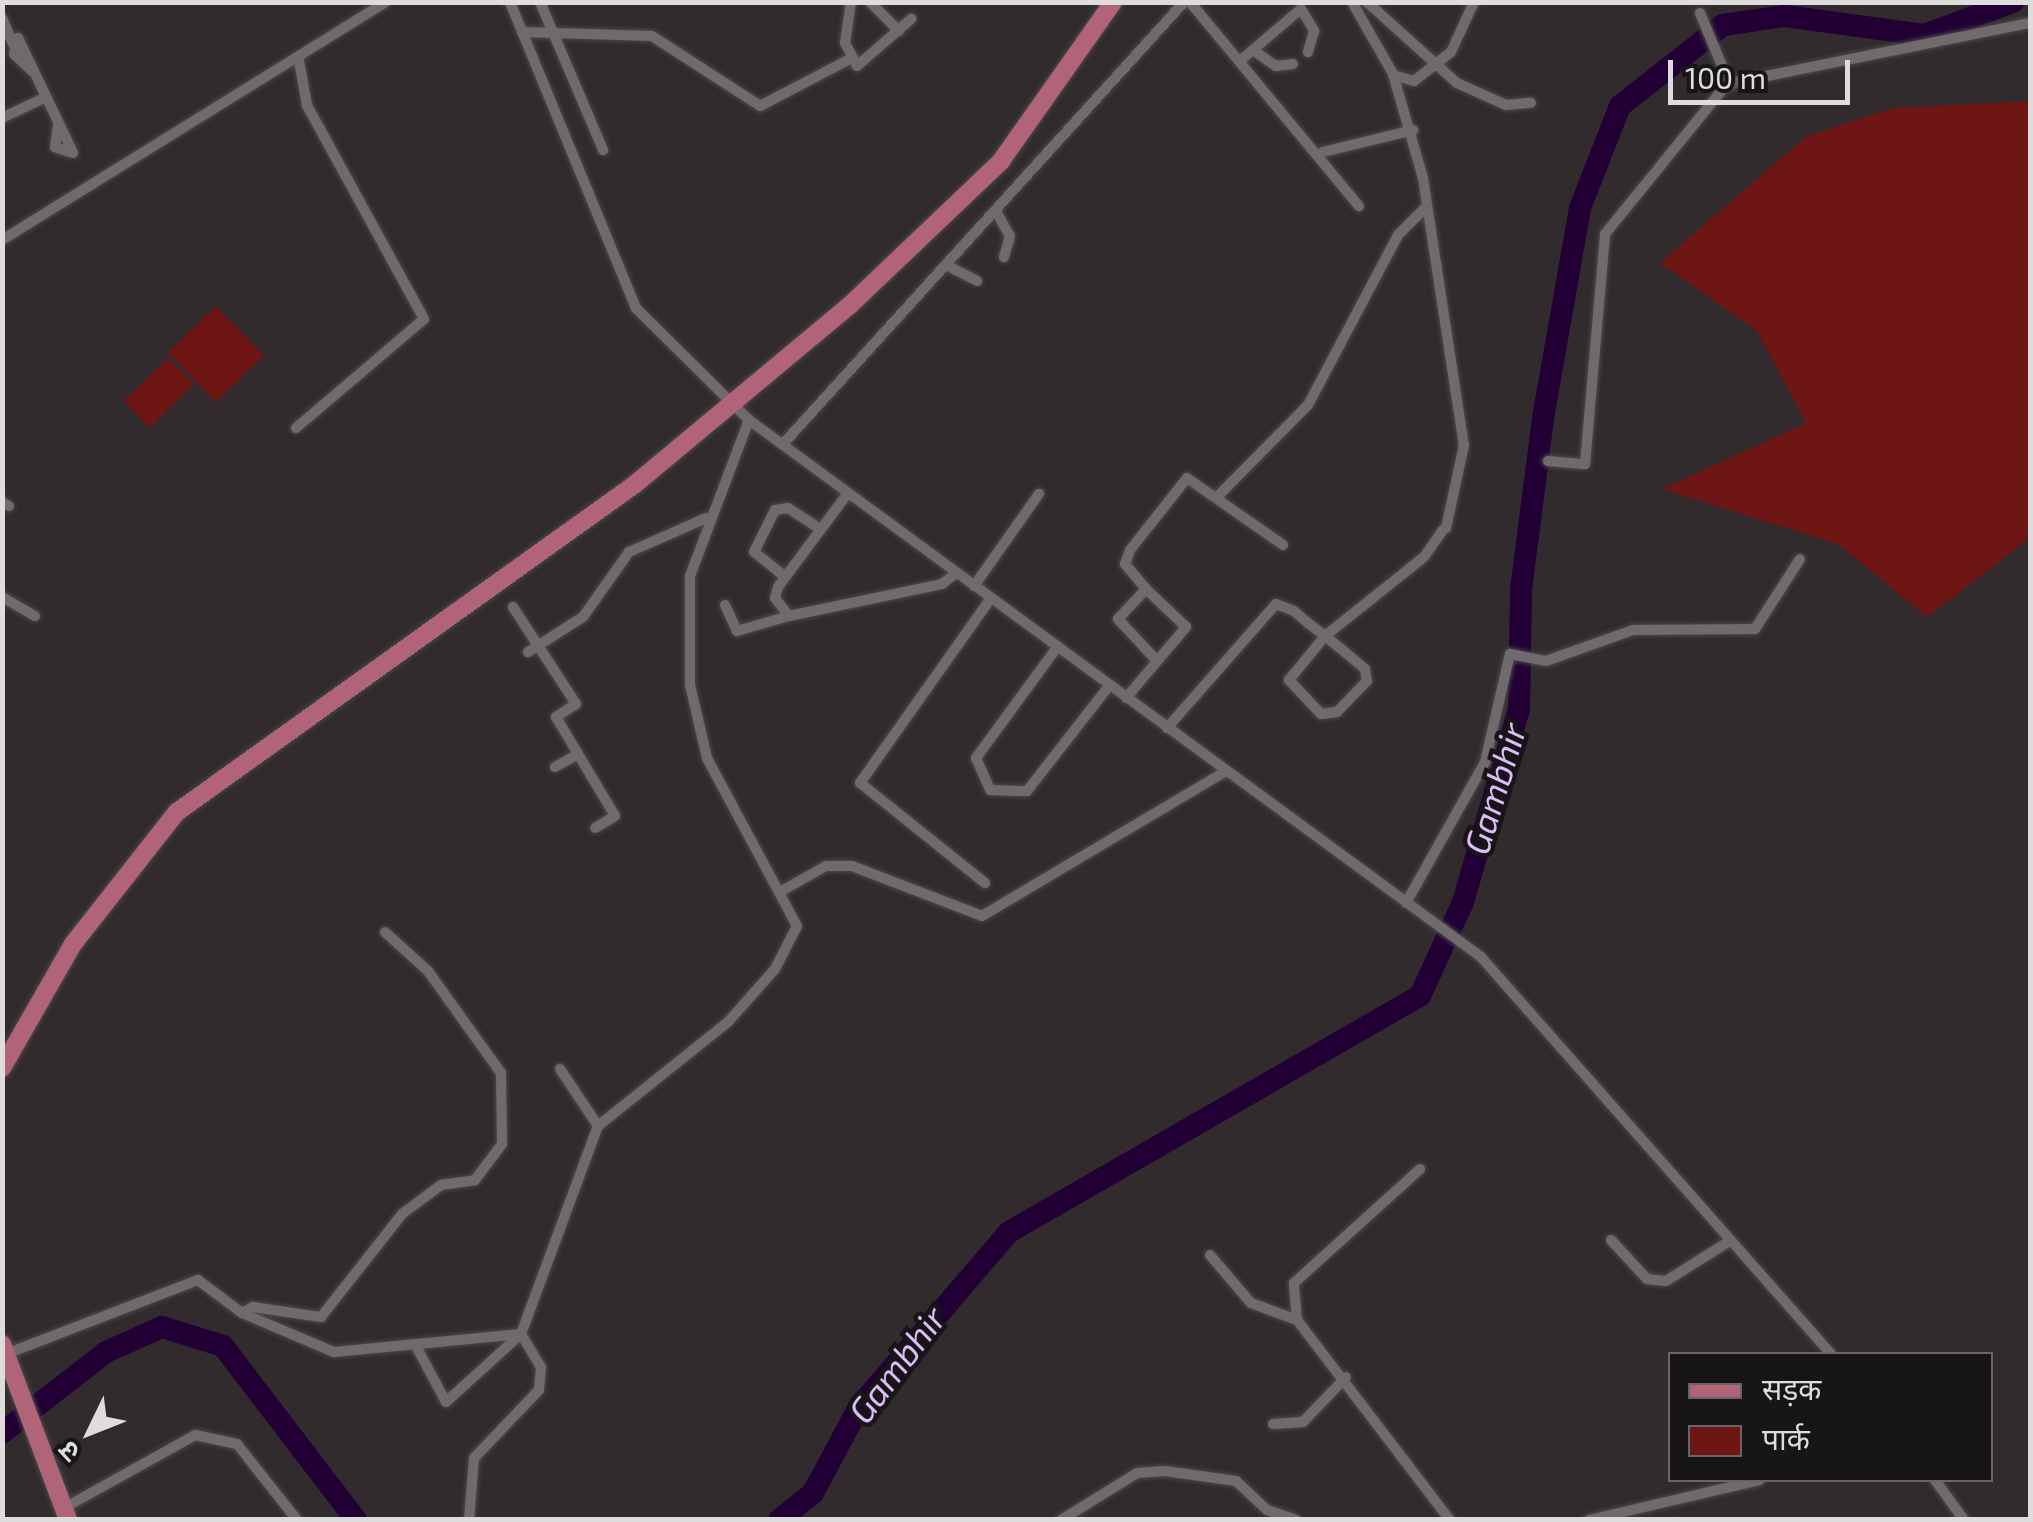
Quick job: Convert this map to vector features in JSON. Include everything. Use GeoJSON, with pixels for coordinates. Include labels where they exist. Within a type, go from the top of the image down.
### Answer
{"type":"FeatureCollection","features":[{"type":"Feature","properties":{"kind":"main road"},"geometry":{"type":"LineString","coordinates":[[2,1068],[73,944],[177,812],[634,485],[729,400],[850,305],[1001,161],[1113,2]]}},
{"type":"Feature","properties":{"kind":"main road"},"geometry":{"type":"LineString","coordinates":[[4,1349],[66,1514]]}},
{"type":"Feature","properties":{"kind":"street"},"geometry":{"type":"LineString","coordinates":[[359,2],[370,16]]}},
{"type":"Feature","properties":{"kind":"street"},"geometry":{"type":"LineString","coordinates":[[2,240],[299,61],[386,2]]}},
{"type":"Feature","properties":{"kind":"street"},"geometry":{"type":"LineString","coordinates":[[510,2],[636,308],[749,420],[1481,957],[1588,1070],[1725,1244],[1829,1352]]}},
{"type":"Feature","properties":{"kind":"street"},"geometry":{"type":"LineString","coordinates":[[540,2],[603,150]]}},
{"type":"Feature","properties":{"kind":"street"},"geometry":{"type":"LineString","coordinates":[[851,2],[852,58],[857,66],[911,19]]}},
{"type":"Feature","properties":{"kind":"street"},"geometry":{"type":"LineString","coordinates":[[870,2],[899,31]]}},
{"type":"Feature","properties":{"kind":"street"},"geometry":{"type":"LineString","coordinates":[[783,444],[1187,2],[1323,152],[1359,206]]}},
{"type":"Feature","properties":{"kind":"street"},"geometry":{"type":"LineString","coordinates":[[1168,728],[1276,604],[1325,636],[1367,681],[1337,712],[1320,714],[1289,680],[1325,636],[1424,557],[1444,529],[1464,445],[1413,130],[1392,74],[1352,2]]}},
{"type":"Feature","properties":{"kind":"street"},"geometry":{"type":"LineString","coordinates":[[1366,2],[1434,67],[1506,105],[1532,103]]}},
{"type":"Feature","properties":{"kind":"street"},"geometry":{"type":"LineString","coordinates":[[1392,74],[1414,81],[1434,67],[1462,39],[1474,2]]}},
{"type":"Feature","properties":{"kind":"street"},"geometry":{"type":"LineString","coordinates":[[1691,2],[1700,13],[1730,85]]}},
{"type":"Feature","properties":{"kind":"street"},"geometry":{"type":"LineString","coordinates":[[1241,60],[1304,6],[1314,32],[1308,52]]}},
{"type":"Feature","properties":{"kind":"street"},"geometry":{"type":"LineString","coordinates":[[2,18],[58,126]]}},
{"type":"Feature","properties":{"kind":"street"},"geometry":{"type":"LineString","coordinates":[[1548,461],[1586,464],[1605,234],[1727,84],[2030,23]]}},
{"type":"Feature","properties":{"kind":"street"},"geometry":{"type":"LineString","coordinates":[[522,32],[652,36],[760,106],[852,58]]}},
{"type":"Feature","properties":{"kind":"street"},"geometry":{"type":"LineString","coordinates":[[1253,50],[1276,66],[1293,64]]}},
{"type":"Feature","properties":{"kind":"street"},"geometry":{"type":"LineString","coordinates":[[296,428],[424,319],[307,105],[299,61]]}},
{"type":"Feature","properties":{"kind":"street"},"geometry":{"type":"LineString","coordinates":[[2,118],[44,98]]}},
{"type":"Feature","properties":{"kind":"street"},"geometry":{"type":"LineString","coordinates":[[1323,152],[1413,130]]}},
{"type":"Feature","properties":{"kind":"street"},"geometry":{"type":"LineString","coordinates":[[1217,497],[1308,404],[1398,235],[1425,208]]}},
{"type":"Feature","properties":{"kind":"street"},"geometry":{"type":"LineString","coordinates":[[997,214],[1010,236],[1004,257]]}},
{"type":"Feature","properties":{"kind":"street"},"geometry":{"type":"LineString","coordinates":[[946,265],[977,281]]}},
{"type":"Feature","properties":{"kind":"street"},"geometry":{"type":"LineString","coordinates":[[417,1348],[446,1402],[521,1334],[598,1126],[728,1022],[775,969],[798,926],[785,889],[708,758],[690,685],[690,576],[706,518],[749,420]]}},
{"type":"Feature","properties":{"kind":"street"},"geometry":{"type":"LineString","coordinates":[[1126,698],[1186,627],[1125,564],[1130,550],[1187,478],[1283,545]]}},
{"type":"Feature","properties":{"kind":"street"},"geometry":{"type":"LineString","coordinates":[[789,616],[774,598],[784,576],[848,493]]}},
{"type":"Feature","properties":{"kind":"street"},"geometry":{"type":"LineString","coordinates":[[974,586],[1039,494]]}},
{"type":"Feature","properties":{"kind":"street"},"geometry":{"type":"LineString","coordinates":[[784,576],[754,552],[775,510],[788,508],[820,529]]}},
{"type":"Feature","properties":{"kind":"street"},"geometry":{"type":"LineString","coordinates":[[533,649],[583,617],[629,552],[706,518]]}},
{"type":"Feature","properties":{"kind":"street"},"geometry":{"type":"LineString","coordinates":[[1406,903],[1485,762],[1510,654],[1546,660],[1633,630],[1755,628],[1800,559]]}},
{"type":"Feature","properties":{"kind":"street"},"geometry":{"type":"LineString","coordinates":[[725,605],[737,631],[789,616],[942,584],[956,572]]}},
{"type":"Feature","properties":{"kind":"street"},"geometry":{"type":"LineString","coordinates":[[1146,588],[1118,619],[1158,660]]}},
{"type":"Feature","properties":{"kind":"street"},"geometry":{"type":"LineString","coordinates":[[985,883],[860,783],[991,598]]}},
{"type":"Feature","properties":{"kind":"street"},"geometry":{"type":"LineString","coordinates":[[2,612],[6,599],[35,616]]}},
{"type":"Feature","properties":{"kind":"street"},"geometry":{"type":"LineString","coordinates":[[513,608],[533,649],[576,704],[556,717],[615,816],[595,828]]}},
{"type":"Feature","properties":{"kind":"street"},"geometry":{"type":"LineString","coordinates":[[1058,646],[976,758],[990,790],[1027,791],[1109,686]]}},
{"type":"Feature","properties":{"kind":"street"},"geometry":{"type":"LineString","coordinates":[[555,768],[578,754]]}},
{"type":"Feature","properties":{"kind":"street"},"geometry":{"type":"LineString","coordinates":[[785,889],[826,866],[852,866],[982,916],[1225,772]]}},
{"type":"Feature","properties":{"kind":"street"},"geometry":{"type":"LineString","coordinates":[[242,1313],[321,1317],[402,1214],[441,1185],[475,1180],[502,1144],[500,1073],[428,970],[385,932]]}},
{"type":"Feature","properties":{"kind":"street"},"geometry":{"type":"LineString","coordinates":[[560,1070],[598,1126]]}},
{"type":"Feature","properties":{"kind":"street"},"geometry":{"type":"LineString","coordinates":[[1297,1320],[1294,1283],[1420,1169]]}},
{"type":"Feature","properties":{"kind":"street"},"geometry":{"type":"LineString","coordinates":[[1611,1240],[1647,1279],[1666,1281],[1725,1244]]}},
{"type":"Feature","properties":{"kind":"street"},"geometry":{"type":"LineString","coordinates":[[1210,1255],[1251,1304],[1297,1320],[1346,1377],[1450,1520]]}},
{"type":"Feature","properties":{"kind":"street"},"geometry":{"type":"LineString","coordinates":[[4,1349],[198,1280],[242,1313],[334,1352],[417,1348],[521,1334]]}},
{"type":"Feature","properties":{"kind":"street"},"geometry":{"type":"LineString","coordinates":[[469,1520],[474,1458],[544,1382],[521,1334]]}},
{"type":"Feature","properties":{"kind":"street"},"geometry":{"type":"LineString","coordinates":[[1272,1424],[1302,1422],[1346,1377]]}},
{"type":"Feature","properties":{"kind":"street"},"geometry":{"type":"LineString","coordinates":[[66,1514],[195,1435],[238,1444],[297,1520]]}},
{"type":"Feature","properties":{"kind":"street"},"geometry":{"type":"LineString","coordinates":[[1061,1520],[1137,1473],[1165,1471],[1236,1481],[1267,1510],[1296,1520]]}},
{"type":"Feature","properties":{"kind":"street"},"geometry":{"type":"LineString","coordinates":[[1589,1520],[1750,1482]]}},
{"type":"Feature","properties":{"kind":"street"},"geometry":{"type":"LineString","coordinates":[[1936,1482],[1964,1520]]}},
{"type":"Feature","properties":{"kind":"green space"},"geometry":{"type":"Polygon","coordinates":[[[2030,101],[2030,538],[1927,617],[1838,544],[1662,489],[1806,423],[1757,331],[1660,263],[1807,136],[1894,108],[2030,101]]]}},
{"type":"Feature","properties":{"kind":"green space"},"geometry":{"type":"Polygon","coordinates":[[[216,306],[264,356],[216,402],[168,353],[216,306]]]}},
{"type":"Feature","properties":{"kind":"green space"},"geometry":{"type":"Polygon","coordinates":[[[168,358],[194,385],[149,428],[123,401],[168,358]]]}},
{"type":"Feature","properties":{"kind":"waterway","name":"Gambhir"},"geometry":{"type":"LineString","coordinates":[[779,1520],[813,1493],[859,1407],[1009,1232],[1420,996],[1463,902],[1519,709],[1521,590],[1543,418],[1580,208],[1620,106],[1723,25],[1785,16],[1924,35],[2013,2]]}},
{"type":"Feature","properties":{"kind":"waterway","name":"Gambhir"},"geometry":{"type":"LineString","coordinates":[[2,1433],[106,1352],[162,1327],[223,1346],[356,1520]]}}]}
